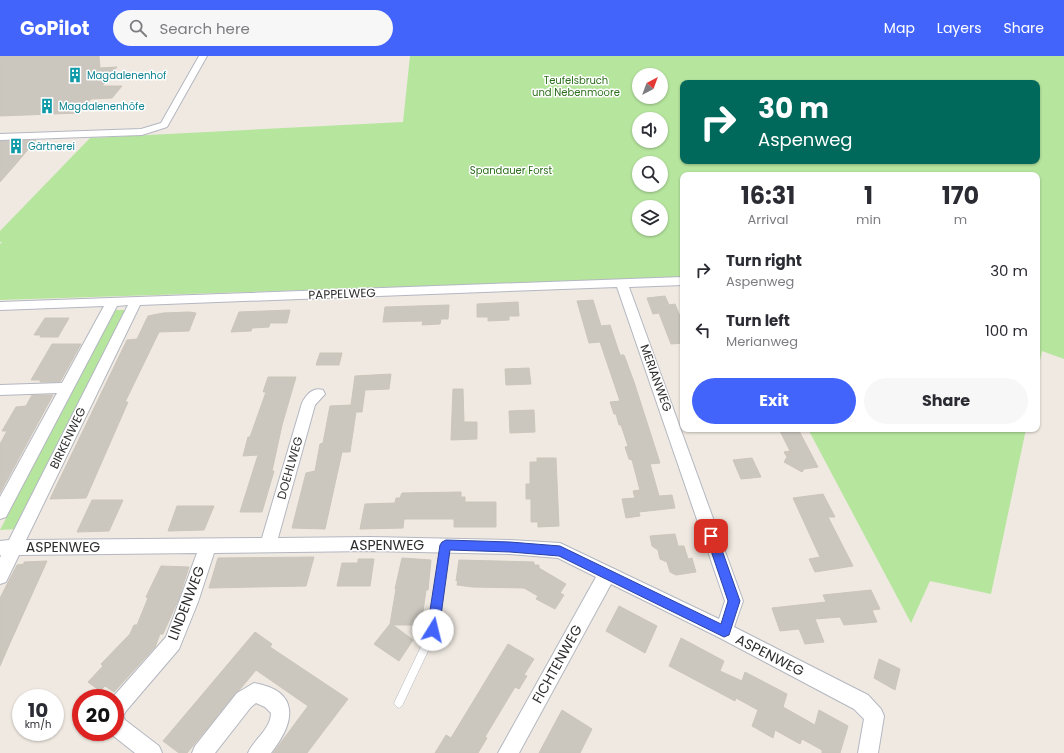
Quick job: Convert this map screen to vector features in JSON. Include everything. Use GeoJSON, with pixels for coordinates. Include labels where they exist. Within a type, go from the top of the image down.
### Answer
{"type":"FeatureCollection","features":[{"type":"Feature","properties":{"kind":"street"},"geometry":{"type":"LineString","coordinates":[[0,137],[142,132],[157,129],[164,125],[203,56]]}},
{"type":"Feature","properties":{"kind":"street","name":"PAPPELWEG"},"geometry":{"type":"LineString","coordinates":[[0,306],[680,281]]}},
{"type":"Feature","properties":{"kind":"street","name":"MERIANWEG"},"geometry":{"type":"LineString","coordinates":[[622,284],[734,601],[724,631]]}},
{"type":"Feature","properties":{"kind":"street","name":"BIRKENWEG"},"geometry":{"type":"LineString","coordinates":[[0,512],[113,301]]}},
{"type":"Feature","properties":{"kind":"street","name":"BIRKENWEG"},"geometry":{"type":"LineString","coordinates":[[0,576],[7,548],[136,301]]}},
{"type":"Feature","properties":{"kind":"street"},"geometry":{"type":"LineString","coordinates":[[0,390],[66,388]]}},
{"type":"Feature","properties":{"kind":"street","name":"DOEHLWEG"},"geometry":{"type":"LineString","coordinates":[[268,544],[309,403],[318,394]]}},
{"type":"Feature","properties":{"kind":"street","name":"ASPENWEG"},"geometry":{"type":"LineString","coordinates":[[7,548],[268,544],[446,545],[510,547],[560,551],[724,631],[861,702],[874,716],[870,747]]}},
{"type":"Feature","properties":{"kind":"street","name":"LINDENWEG"},"geometry":{"type":"LineString","coordinates":[[124,698],[173,643],[208,546]]}},
{"type":"Feature","properties":{"kind":"street","name":"FICHTENWEG"},"geometry":{"type":"LineString","coordinates":[[508,753],[607,574]]}},
{"type":"Feature","properties":{"kind":"street"},"geometry":{"type":"LineString","coordinates":[[202,753],[244,700],[254,693],[263,694],[279,706],[282,716],[278,727],[258,753]]}},
{"type":"Feature","properties":{"kind":"street"},"geometry":{"type":"LineString","coordinates":[[124,732],[152,753]]}},
{"type":"Feature","properties":{"kind":"lane"},"geometry":{"type":"LineString","coordinates":[[399,703],[433,630],[446,545]]}},
{"type":"Feature","properties":{"kind":"green space","name":"Spandauer Forst"},"geometry":{"type":"Polygon","coordinates":[[[410,56],[1064,56],[1064,359],[1042,351],[1040,361],[1040,172],[680,172],[680,278],[0,300],[0,244],[2,242],[0,242],[0,231],[90,138],[403,122],[410,56]]]}},
{"type":"Feature","properties":{"kind":"green space"},"geometry":{"type":"Polygon","coordinates":[[[114,310],[127,310],[17,529],[0,530],[114,310]]]}},
{"type":"Feature","properties":{"kind":"green space"},"geometry":{"type":"Polygon","coordinates":[[[810,432],[1025,432],[991,594],[930,581],[911,623],[810,432]]]}},
{"type":"Feature","properties":{"kind":"building"},"geometry":{"type":"Polygon","coordinates":[[[0,56],[99,56],[100,68],[117,67],[102,86],[122,86],[112,98],[91,99],[79,113],[0,116],[0,56]]]}},
{"type":"Feature","properties":{"kind":"building"},"geometry":{"type":"Polygon","coordinates":[[[36,140],[15,165],[0,182],[0,141],[36,140]]]}},
{"type":"Feature","properties":{"kind":"building"},"geometry":{"type":"Polygon","coordinates":[[[665,296],[669,305],[675,304],[680,316],[680,343],[671,344],[659,313],[653,314],[647,298],[665,296]]]}},
{"type":"Feature","properties":{"kind":"building"},"geometry":{"type":"Polygon","coordinates":[[[593,300],[601,326],[610,325],[620,355],[624,355],[634,382],[660,463],[650,464],[659,496],[672,495],[675,508],[639,512],[640,516],[626,518],[622,499],[635,498],[633,491],[640,490],[632,460],[629,459],[625,447],[628,446],[621,425],[619,425],[616,414],[614,414],[610,402],[620,401],[600,342],[589,343],[577,301],[593,300]]]}},
{"type":"Feature","properties":{"kind":"building"},"geometry":{"type":"Polygon","coordinates":[[[518,302],[519,316],[509,316],[509,320],[488,321],[488,317],[477,317],[477,304],[518,302]]]}},
{"type":"Feature","properties":{"kind":"building"},"geometry":{"type":"Polygon","coordinates":[[[449,305],[448,319],[441,319],[440,324],[422,325],[423,321],[383,322],[385,307],[449,305]]]}},
{"type":"Feature","properties":{"kind":"building"},"geometry":{"type":"Polygon","coordinates":[[[290,310],[287,323],[270,323],[269,327],[252,328],[251,331],[231,332],[239,312],[290,310]]]}},
{"type":"Feature","properties":{"kind":"building"},"geometry":{"type":"Polygon","coordinates":[[[163,313],[196,313],[189,331],[159,332],[125,402],[128,402],[86,498],[50,499],[127,340],[137,339],[148,316],[163,313]]]}},
{"type":"Feature","properties":{"kind":"building"},"geometry":{"type":"Polygon","coordinates":[[[45,318],[69,318],[58,337],[40,337],[41,335],[34,335],[45,318]]]}},
{"type":"Feature","properties":{"kind":"building"},"geometry":{"type":"Polygon","coordinates":[[[52,344],[81,344],[60,382],[40,382],[41,380],[31,380],[52,344]]]}},
{"type":"Feature","properties":{"kind":"building"},"geometry":{"type":"Polygon","coordinates":[[[320,353],[342,353],[339,365],[316,365],[320,353]]]}},
{"type":"Feature","properties":{"kind":"building"},"geometry":{"type":"Polygon","coordinates":[[[529,368],[531,384],[506,385],[505,369],[529,368]]]}},
{"type":"Feature","properties":{"kind":"building"},"geometry":{"type":"Polygon","coordinates":[[[391,374],[389,389],[365,390],[362,412],[356,412],[350,452],[342,452],[325,529],[292,528],[306,473],[315,471],[320,444],[323,443],[330,406],[351,405],[355,376],[391,374]]]}},
{"type":"Feature","properties":{"kind":"building"},"geometry":{"type":"Polygon","coordinates":[[[268,377],[296,377],[282,425],[272,471],[274,471],[262,512],[240,512],[258,455],[243,456],[248,437],[250,437],[266,392],[263,392],[268,377]]]}},
{"type":"Feature","properties":{"kind":"building"},"geometry":{"type":"Polygon","coordinates":[[[453,389],[463,389],[464,422],[477,422],[477,439],[451,440],[453,389]]]}},
{"type":"Feature","properties":{"kind":"building"},"geometry":{"type":"Polygon","coordinates":[[[32,395],[53,395],[0,493],[0,444],[7,431],[2,431],[16,407],[26,406],[32,395]]]}},
{"type":"Feature","properties":{"kind":"building"},"geometry":{"type":"Polygon","coordinates":[[[534,410],[535,432],[510,433],[509,411],[534,410]]]}},
{"type":"Feature","properties":{"kind":"building"},"geometry":{"type":"Polygon","coordinates":[[[780,432],[800,432],[818,467],[804,469],[802,472],[784,462],[787,457],[784,452],[790,451],[780,432]]]}},
{"type":"Feature","properties":{"kind":"building"},"geometry":{"type":"Polygon","coordinates":[[[537,458],[556,458],[559,526],[538,527],[538,522],[531,522],[531,499],[526,499],[526,484],[530,484],[530,462],[537,462],[537,458]]]}},
{"type":"Feature","properties":{"kind":"building"},"geometry":{"type":"Polygon","coordinates":[[[752,458],[761,477],[741,479],[733,460],[752,458]]]}},
{"type":"Feature","properties":{"kind":"building"},"geometry":{"type":"Polygon","coordinates":[[[461,492],[461,497],[465,497],[465,502],[496,502],[496,527],[454,527],[454,519],[404,519],[403,528],[360,529],[365,504],[395,503],[396,498],[400,498],[402,493],[461,492]]]}},
{"type":"Feature","properties":{"kind":"building"},"geometry":{"type":"Polygon","coordinates":[[[823,494],[835,517],[828,517],[853,566],[815,572],[809,559],[820,557],[793,498],[823,494]]]}},
{"type":"Feature","properties":{"kind":"building"},"geometry":{"type":"Polygon","coordinates":[[[92,500],[123,500],[109,531],[77,532],[92,500]]]}},
{"type":"Feature","properties":{"kind":"building"},"geometry":{"type":"Polygon","coordinates":[[[177,506],[214,506],[204,530],[168,531],[177,506]]]}},
{"type":"Feature","properties":{"kind":"building"},"geometry":{"type":"Polygon","coordinates":[[[675,534],[678,546],[684,546],[688,559],[692,558],[696,572],[676,575],[670,572],[667,562],[660,559],[658,550],[652,546],[650,536],[675,534]]]}},
{"type":"Feature","properties":{"kind":"building"},"geometry":{"type":"Polygon","coordinates":[[[314,557],[306,586],[209,588],[218,558],[314,557]]]}},
{"type":"Feature","properties":{"kind":"building"},"geometry":{"type":"Polygon","coordinates":[[[402,558],[431,560],[428,590],[426,590],[421,625],[393,625],[413,640],[399,661],[374,644],[390,624],[395,589],[402,558]]]}},
{"type":"Feature","properties":{"kind":"building"},"geometry":{"type":"Polygon","coordinates":[[[358,559],[374,559],[370,586],[337,586],[342,563],[358,563],[358,559]]]}},
{"type":"Feature","properties":{"kind":"building"},"geometry":{"type":"Polygon","coordinates":[[[459,560],[534,562],[534,565],[539,565],[539,568],[566,584],[560,593],[564,595],[555,609],[536,599],[538,596],[524,588],[473,587],[457,585],[458,580],[456,581],[459,560]]]}},
{"type":"Feature","properties":{"kind":"building"},"geometry":{"type":"Polygon","coordinates":[[[47,561],[0,666],[0,598],[17,565],[24,564],[24,562],[47,561]]]}},
{"type":"Feature","properties":{"kind":"building"},"geometry":{"type":"Polygon","coordinates":[[[161,566],[189,567],[179,598],[163,634],[160,634],[155,647],[117,689],[110,689],[105,686],[102,689],[97,689],[88,682],[103,666],[101,664],[130,634],[134,625],[137,625],[148,598],[146,597],[161,566]]]}},
{"type":"Feature","properties":{"kind":"building"},"geometry":{"type":"Polygon","coordinates":[[[871,590],[880,609],[872,610],[877,622],[844,625],[840,617],[815,619],[824,642],[805,644],[799,629],[780,631],[772,608],[826,602],[823,595],[871,590]]]}},
{"type":"Feature","properties":{"kind":"building"},"geometry":{"type":"Polygon","coordinates":[[[619,606],[657,626],[645,653],[606,631],[619,606]]]}},
{"type":"Feature","properties":{"kind":"building"},"geometry":{"type":"Polygon","coordinates":[[[255,632],[272,644],[270,647],[348,699],[307,753],[273,753],[308,706],[256,670],[187,753],[179,753],[163,741],[255,632]]]}},
{"type":"Feature","properties":{"kind":"building"},"geometry":{"type":"Polygon","coordinates":[[[681,638],[724,661],[720,671],[742,681],[745,672],[787,694],[783,707],[815,725],[819,710],[848,726],[840,753],[822,753],[822,750],[802,739],[800,744],[775,730],[773,738],[752,726],[758,710],[736,698],[735,701],[669,666],[681,638]]]}},
{"type":"Feature","properties":{"kind":"building"},"geometry":{"type":"Polygon","coordinates":[[[508,644],[534,659],[524,675],[527,676],[519,689],[515,687],[485,737],[487,738],[478,753],[435,753],[446,735],[451,738],[508,644]]]}},
{"type":"Feature","properties":{"kind":"building"},"geometry":{"type":"Polygon","coordinates":[[[879,659],[900,669],[895,690],[874,678],[879,659]]]}},
{"type":"Feature","properties":{"kind":"building"},"geometry":{"type":"Polygon","coordinates":[[[562,710],[592,729],[580,753],[539,753],[562,710]]]}},
{"type":"Feature","properties":{"kind":"place","name":"Magdalenenhof"},"geometry":{"type":"Point","coordinates":[75,75]}},
{"type":"Feature","properties":{"kind":"place","name":"Magdalenenhöfe"},"geometry":{"type":"Point","coordinates":[47,106]}},
{"type":"Feature","properties":{"kind":"place","name":"Gärtnerei"},"geometry":{"type":"Point","coordinates":[16,146]}},
{"type":"Feature","properties":{"kind":"route"},"geometry":{"type":"LineString","coordinates":[[433,630],[446,545],[510,547],[560,551],[724,631],[734,601],[711,536]]}},
{"type":"Feature","properties":{"kind":"park label","name":"Teufelsbruch und Nebenmoore"},"geometry":{"type":"Point","coordinates":[576,86]}}]}
